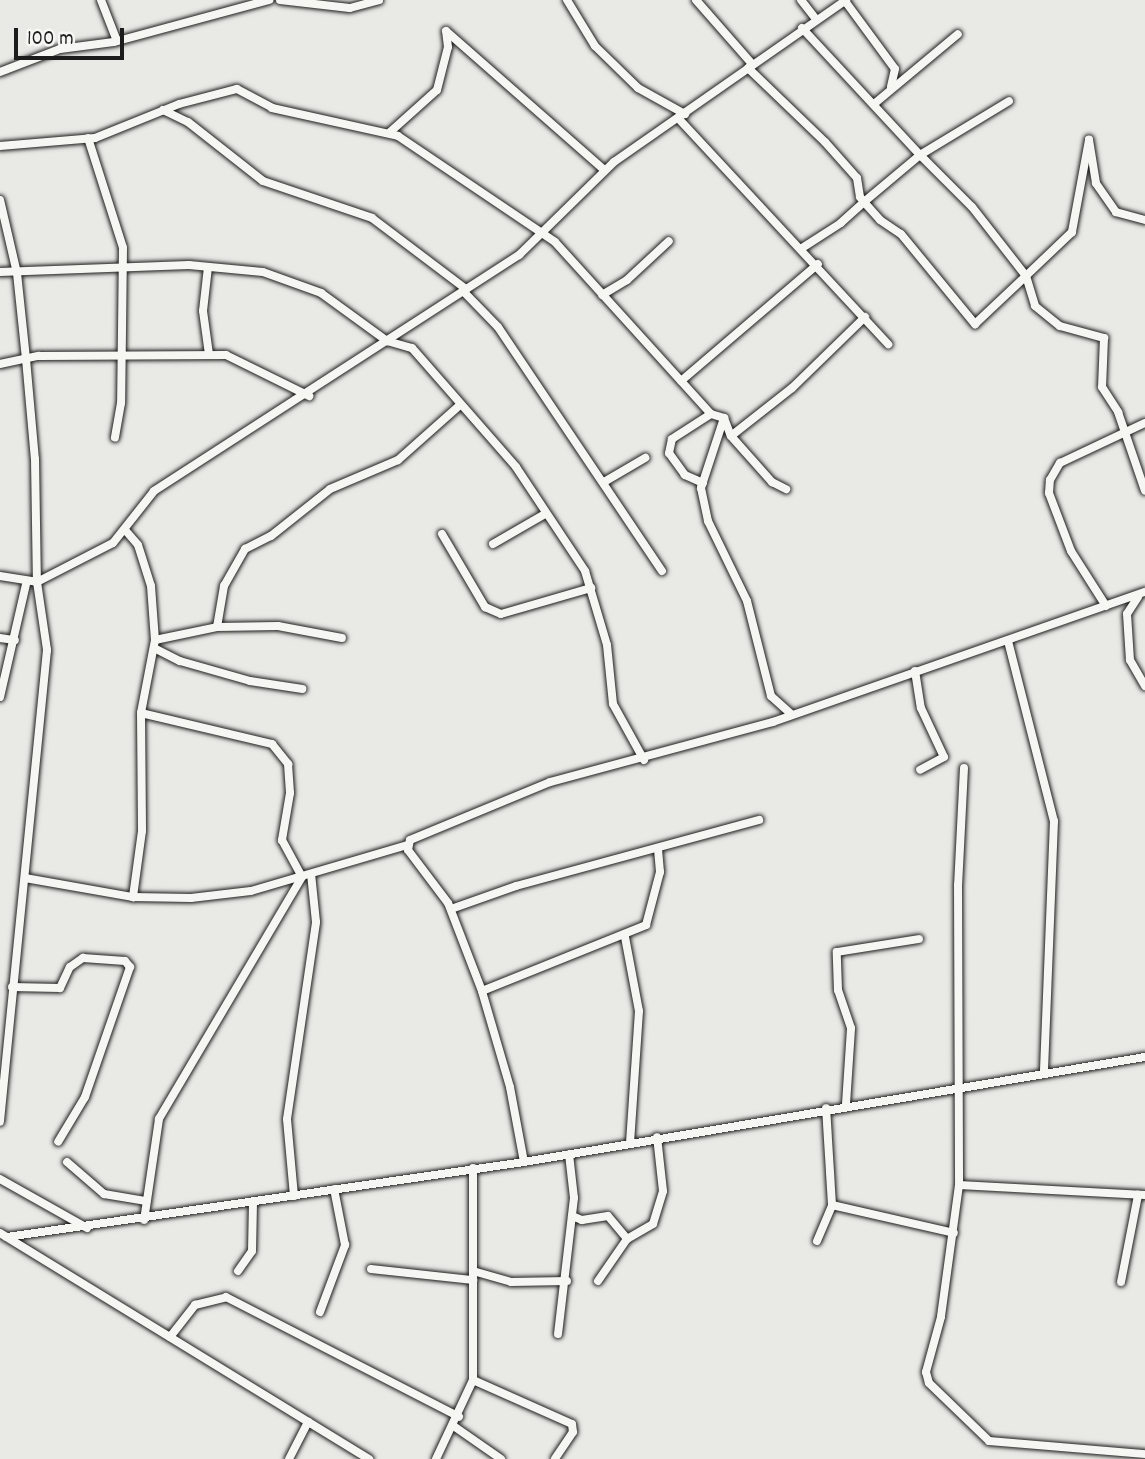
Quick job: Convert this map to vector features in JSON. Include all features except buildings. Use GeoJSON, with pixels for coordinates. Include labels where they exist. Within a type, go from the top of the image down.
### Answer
{"type":"FeatureCollection","features":[{"type":"Feature","properties":{"kind":"street"},"geometry":{"type":"LineString","coordinates":[[101,0],[117,41]]}},
{"type":"Feature","properties":{"kind":"street"},"geometry":{"type":"LineString","coordinates":[[0,72],[60,48],[117,41],[268,0]]}},
{"type":"Feature","properties":{"kind":"street"},"geometry":{"type":"LineString","coordinates":[[280,0],[350,8],[379,0]]}},
{"type":"Feature","properties":{"kind":"street"},"geometry":{"type":"LineString","coordinates":[[567,0],[595,47],[638,88],[681,116],[888,344]]}},
{"type":"Feature","properties":{"kind":"street"},"geometry":{"type":"LineString","coordinates":[[696,0],[751,67],[854,174],[864,202],[901,234],[975,324],[1072,232],[1089,140],[1096,183],[1116,212],[1145,220]]}},
{"type":"Feature","properties":{"kind":"street"},"geometry":{"type":"LineString","coordinates":[[801,0],[816,19]]}},
{"type":"Feature","properties":{"kind":"street"},"geometry":{"type":"LineString","coordinates":[[0,576],[37,583],[126,531],[154,491],[309,396],[387,341],[519,255],[540,234],[568,213],[604,170],[845,0],[895,69],[891,87]]}},
{"type":"Feature","properties":{"kind":"street"},"geometry":{"type":"LineString","coordinates":[[802,28],[972,207],[1026,276],[1035,306],[1060,327],[1104,338],[1102,387],[1124,430],[1145,491]]}},
{"type":"Feature","properties":{"kind":"street"},"geometry":{"type":"LineString","coordinates":[[389,133],[437,90],[448,47],[446,31],[604,170]]}},
{"type":"Feature","properties":{"kind":"street"},"geometry":{"type":"LineString","coordinates":[[874,104],[891,87],[958,34]]}},
{"type":"Feature","properties":{"kind":"street"},"geometry":{"type":"LineString","coordinates":[[0,146],[88,138],[163,110],[237,89],[272,108],[389,133],[415,144],[507,204],[540,234],[555,242],[711,414],[724,418]]}},
{"type":"Feature","properties":{"kind":"street"},"geometry":{"type":"LineString","coordinates":[[802,248],[864,202],[920,155],[1009,101]]}},
{"type":"Feature","properties":{"kind":"street"},"geometry":{"type":"LineString","coordinates":[[163,110],[188,122],[263,181],[372,218],[464,290],[498,327],[662,571]]}},
{"type":"Feature","properties":{"kind":"street"},"geometry":{"type":"LineString","coordinates":[[88,138],[113,204],[123,268],[121,358],[115,437]]}},
{"type":"Feature","properties":{"kind":"street"},"geometry":{"type":"LineString","coordinates":[[0,200],[17,273],[26,359],[36,459],[37,583],[47,662],[0,1122]]}},
{"type":"Feature","properties":{"kind":"street"},"geometry":{"type":"LineString","coordinates":[[602,295],[627,280],[669,241]]}},
{"type":"Feature","properties":{"kind":"street"},"geometry":{"type":"LineString","coordinates":[[681,381],[818,264]]}},
{"type":"Feature","properties":{"kind":"street"},"geometry":{"type":"LineString","coordinates":[[208,267],[203,311],[209,354]]}},
{"type":"Feature","properties":{"kind":"street"},"geometry":{"type":"LineString","coordinates":[[0,272],[208,267],[295,280],[346,307],[387,341],[412,348],[516,467],[591,588],[607,645],[613,704],[644,760]]}},
{"type":"Feature","properties":{"kind":"street"},"geometry":{"type":"LineString","coordinates":[[731,436],[792,388],[865,317]]}},
{"type":"Feature","properties":{"kind":"street"},"geometry":{"type":"LineString","coordinates":[[0,364],[26,359],[209,354],[259,368],[309,396]]}},
{"type":"Feature","properties":{"kind":"street"},"geometry":{"type":"LineString","coordinates":[[217,627],[224,586],[245,549],[271,536],[330,489],[398,460],[460,405]]}},
{"type":"Feature","properties":{"kind":"street"},"geometry":{"type":"LineString","coordinates":[[703,483],[685,475],[669,453],[672,439],[711,414]]}},
{"type":"Feature","properties":{"kind":"street"},"geometry":{"type":"LineString","coordinates":[[724,418],[731,436],[772,482],[786,489]]}},
{"type":"Feature","properties":{"kind":"street"},"geometry":{"type":"LineString","coordinates":[[724,418],[703,483],[708,521],[747,601],[771,696],[791,715]]}},
{"type":"Feature","properties":{"kind":"street"},"geometry":{"type":"LineString","coordinates":[[1106,606],[1071,551],[1049,493],[1050,480],[1060,463],[1093,452],[1124,430],[1145,423]]}},
{"type":"Feature","properties":{"kind":"street"},"geometry":{"type":"LineString","coordinates":[[604,482],[645,458]]}},
{"type":"Feature","properties":{"kind":"street"},"geometry":{"type":"LineString","coordinates":[[493,544],[545,514]]}},
{"type":"Feature","properties":{"kind":"street"},"geometry":{"type":"LineString","coordinates":[[126,531],[138,545],[151,586],[155,644],[141,713],[142,839],[133,897]]}},
{"type":"Feature","properties":{"kind":"street"},"geometry":{"type":"LineString","coordinates":[[442,534],[485,607],[501,614],[591,588]]}},
{"type":"Feature","properties":{"kind":"street"},"geometry":{"type":"LineString","coordinates":[[0,697],[26,583]]}},
{"type":"Feature","properties":{"kind":"street"},"geometry":{"type":"LineString","coordinates":[[25,878],[133,897],[251,891],[407,845],[550,782],[644,760],[791,715],[1141,595]]}},
{"type":"Feature","properties":{"kind":"street"},"geometry":{"type":"LineString","coordinates":[[1141,595],[1127,614],[1130,660],[1145,687]]}},
{"type":"Feature","properties":{"kind":"street"},"geometry":{"type":"LineString","coordinates":[[155,644],[217,627],[289,627],[342,638]]}},
{"type":"Feature","properties":{"kind":"street"},"geometry":{"type":"LineString","coordinates":[[0,638],[15,640]]}},
{"type":"Feature","properties":{"kind":"street"},"geometry":{"type":"LineString","coordinates":[[1008,641],[1054,821],[1044,1071]]}},
{"type":"Feature","properties":{"kind":"street"},"geometry":{"type":"LineString","coordinates":[[155,644],[180,661],[250,681],[302,689]]}},
{"type":"Feature","properties":{"kind":"street"},"geometry":{"type":"LineString","coordinates":[[915,671],[921,708],[944,757],[920,770]]}},
{"type":"Feature","properties":{"kind":"street"},"geometry":{"type":"LineString","coordinates":[[141,713],[272,744],[288,764],[290,793],[282,840],[302,877]]}},
{"type":"Feature","properties":{"kind":"street"},"geometry":{"type":"LineString","coordinates":[[964,768],[958,885],[959,1185],[954,1233],[926,1371],[929,1383],[989,1441],[1145,1454]]}},
{"type":"Feature","properties":{"kind":"street"},"geometry":{"type":"LineString","coordinates":[[451,909],[516,886],[759,820]]}},
{"type":"Feature","properties":{"kind":"street"},"geometry":{"type":"LineString","coordinates":[[407,845],[451,909],[482,991],[510,1087],[524,1161]]}},
{"type":"Feature","properties":{"kind":"street"},"geometry":{"type":"LineString","coordinates":[[482,991],[625,937],[651,915],[661,868],[658,849]]}},
{"type":"Feature","properties":{"kind":"street"},"geometry":{"type":"LineString","coordinates":[[294,1196],[287,1119],[316,922],[312,874]]}},
{"type":"Feature","properties":{"kind":"street"},"geometry":{"type":"LineString","coordinates":[[144,1220],[159,1119],[302,877]]}},
{"type":"Feature","properties":{"kind":"street"},"geometry":{"type":"LineString","coordinates":[[625,937],[639,1011],[630,1142]]}},
{"type":"Feature","properties":{"kind":"street"},"geometry":{"type":"LineString","coordinates":[[846,1104],[850,1028],[838,990],[837,952],[919,939]]}},
{"type":"Feature","properties":{"kind":"street"},"geometry":{"type":"LineString","coordinates":[[12,987],[60,988],[70,967],[83,958],[125,961],[130,967],[85,1097],[58,1142]]}},
{"type":"Feature","properties":{"kind":"street"},"geometry":{"type":"LineString","coordinates":[[3,1235],[144,1220],[569,1154],[846,1104],[1145,1057]]}},
{"type":"Feature","properties":{"kind":"street"},"geometry":{"type":"LineString","coordinates":[[817,1241],[832,1205],[826,1108]]}},
{"type":"Feature","properties":{"kind":"street"},"geometry":{"type":"LineString","coordinates":[[598,1281],[627,1239],[650,1228],[662,1198],[657,1137]]}},
{"type":"Feature","properties":{"kind":"street"},"geometry":{"type":"LineString","coordinates":[[558,1334],[567,1281],[572,1216],[569,1154]]}},
{"type":"Feature","properties":{"kind":"street"},"geometry":{"type":"LineString","coordinates":[[66,1162],[103,1194],[146,1201]]}},
{"type":"Feature","properties":{"kind":"street"},"geometry":{"type":"LineString","coordinates":[[436,1459],[455,1427],[473,1380],[473,1168]]}},
{"type":"Feature","properties":{"kind":"street"},"geometry":{"type":"LineString","coordinates":[[0,1179],[87,1228]]}},
{"type":"Feature","properties":{"kind":"street"},"geometry":{"type":"LineString","coordinates":[[959,1185],[1141,1195],[1121,1282]]}},
{"type":"Feature","properties":{"kind":"street"},"geometry":{"type":"LineString","coordinates":[[320,1312],[345,1245],[334,1189]]}},
{"type":"Feature","properties":{"kind":"street"},"geometry":{"type":"LineString","coordinates":[[238,1271],[252,1251],[253,1202]]}},
{"type":"Feature","properties":{"kind":"street"},"geometry":{"type":"LineString","coordinates":[[832,1205],[954,1233]]}},
{"type":"Feature","properties":{"kind":"street"},"geometry":{"type":"LineString","coordinates":[[572,1216],[582,1220],[608,1216],[627,1239]]}},
{"type":"Feature","properties":{"kind":"street"},"geometry":{"type":"LineString","coordinates":[[3,1235],[369,1459]]}},
{"type":"Feature","properties":{"kind":"street"},"geometry":{"type":"LineString","coordinates":[[371,1269],[473,1275],[511,1282],[567,1281]]}},
{"type":"Feature","properties":{"kind":"street"},"geometry":{"type":"LineString","coordinates":[[170,1337],[195,1305],[226,1297],[459,1417]]}},
{"type":"Feature","properties":{"kind":"street"},"geometry":{"type":"LineString","coordinates":[[473,1380],[572,1424],[573,1432],[555,1459]]}},
{"type":"Feature","properties":{"kind":"street"},"geometry":{"type":"LineString","coordinates":[[289,1459],[308,1422]]}},
{"type":"Feature","properties":{"kind":"street"},"geometry":{"type":"LineString","coordinates":[[455,1427],[501,1459]]}}]}
